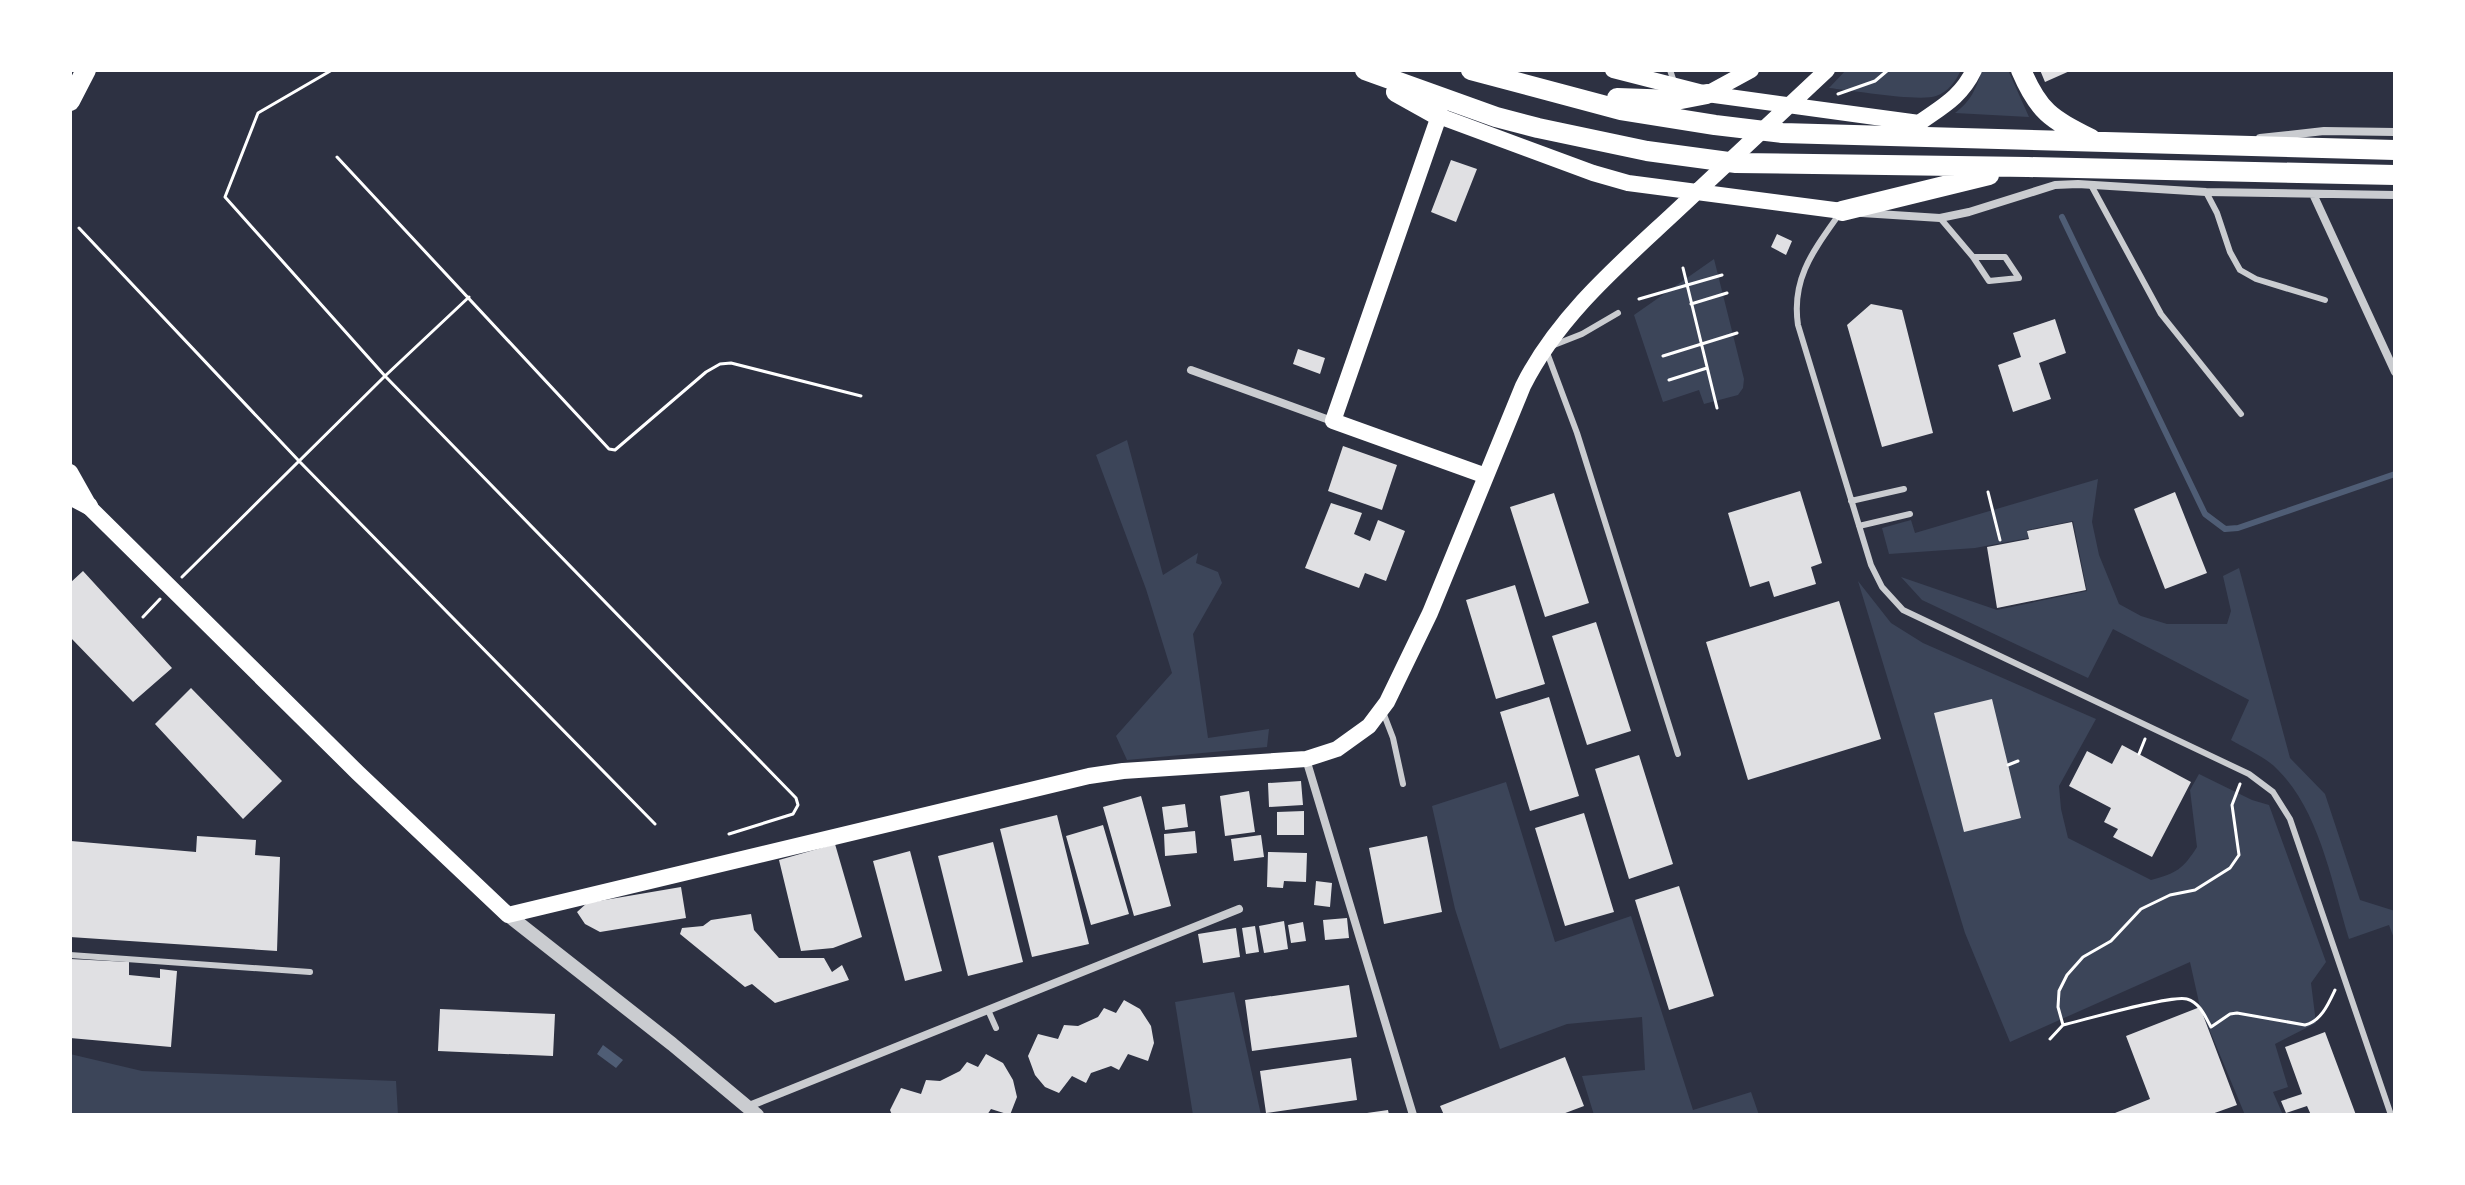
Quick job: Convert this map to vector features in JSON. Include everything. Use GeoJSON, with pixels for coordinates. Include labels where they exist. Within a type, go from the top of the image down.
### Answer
{"type":"FeatureCollection","features":[{"type":"Feature","properties":{"kind":"highway"},"geometry":{"type":"LineString","coordinates":[[70,101],[86,70]]}},
{"type":"Feature","properties":{"kind":"highway"},"geometry":{"type":"LineString","coordinates":[[1358,70],[1439,116]]}},
{"type":"Feature","properties":{"kind":"highway"},"geometry":{"type":"LineString","coordinates":[[1365,70],[1510,121],[1688,158],[1736,163],[2395,175]]}},
{"type":"Feature","properties":{"kind":"highway"},"geometry":{"type":"LineString","coordinates":[[1471,70],[1621,110],[1782,133],[2395,150]]}},
{"type":"Feature","properties":{"kind":"highway"},"geometry":{"type":"LineString","coordinates":[[2021,70],[2040,108],[2098,143]]}},
{"type":"Feature","properties":{"kind":"highway"},"geometry":{"type":"LineString","coordinates":[[1557,93],[1676,100],[1707,94]]}},
{"type":"Feature","properties":{"kind":"highway"},"geometry":{"type":"LineString","coordinates":[[1919,123],[1961,138]]}},
{"type":"Feature","properties":{"kind":"highway"},"geometry":{"type":"LineString","coordinates":[[1842,211],[2028,167]]}},
{"type":"Feature","properties":{"kind":"main road"},"geometry":{"type":"LineString","coordinates":[[1613,70],[1673,78],[1707,94],[1919,123],[1956,97],[1974,70]]}},
{"type":"Feature","properties":{"kind":"main road"},"geometry":{"type":"LineString","coordinates":[[1707,94],[1751,70]]}},
{"type":"Feature","properties":{"kind":"main road"},"geometry":{"type":"LineString","coordinates":[[70,488],[392,807],[508,915],[1089,776],[1306,759],[1337,749],[1369,726],[1382,708],[1430,613],[1523,386],[1545,349],[1587,297],[1827,70]]}},
{"type":"Feature","properties":{"kind":"main road"},"geometry":{"type":"LineString","coordinates":[[1486,476],[1333,421],[1439,116],[1628,183],[1842,211]]}},
{"type":"Feature","properties":{"kind":"main road"},"geometry":{"type":"LineString","coordinates":[[70,472],[89,506]]}},
{"type":"Feature","properties":{"kind":"main road"},"geometry":{"type":"LineString","coordinates":[[70,496],[89,506]]}},
{"type":"Feature","properties":{"kind":"street"},"geometry":{"type":"LineString","coordinates":[[2226,144],[2280,134],[2395,132]]}},
{"type":"Feature","properties":{"kind":"street"},"geometry":{"type":"LineString","coordinates":[[1842,211],[1940,218],[2055,185],[2206,192],[2395,195]]}},
{"type":"Feature","properties":{"kind":"street"},"geometry":{"type":"LineString","coordinates":[[2313,194],[2395,372]]}},
{"type":"Feature","properties":{"kind":"street"},"geometry":{"type":"LineString","coordinates":[[1191,370],[1333,421]]}},
{"type":"Feature","properties":{"kind":"street"},"geometry":{"type":"LineString","coordinates":[[1306,759],[1413,1115]]}},
{"type":"Feature","properties":{"kind":"street"},"geometry":{"type":"LineString","coordinates":[[508,915],[753,1111],[988,1010],[1239,909]]}},
{"type":"Feature","properties":{"kind":"lane"},"geometry":{"type":"LineString","coordinates":[[2091,185],[2161,314],[2241,414]]}},
{"type":"Feature","properties":{"kind":"lane"},"geometry":{"type":"LineString","coordinates":[[2206,192],[2240,270],[2256,279],[2325,300]]}},
{"type":"Feature","properties":{"kind":"lane"},"geometry":{"type":"LineString","coordinates":[[1842,211],[1819,242],[1798,283],[1795,307],[1851,501],[1871,565],[1882,587],[1903,610],[2249,774],[2273,792],[2290,819],[2391,1115]]}},
{"type":"Feature","properties":{"kind":"lane"},"geometry":{"type":"LineString","coordinates":[[1940,218],[1989,281],[2019,278],[2005,257],[1973,257]]}},
{"type":"Feature","properties":{"kind":"lane"},"geometry":{"type":"LineString","coordinates":[[1618,313],[1582,334],[1545,349],[1577,433],[1678,754]]}},
{"type":"Feature","properties":{"kind":"lane"},"geometry":{"type":"LineString","coordinates":[[1851,501],[1904,489]]}},
{"type":"Feature","properties":{"kind":"lane"},"geometry":{"type":"LineString","coordinates":[[1859,526],[1910,514]]}},
{"type":"Feature","properties":{"kind":"lane"},"geometry":{"type":"LineString","coordinates":[[1382,708],[1393,738],[1403,784]]}},
{"type":"Feature","properties":{"kind":"lane"},"geometry":{"type":"LineString","coordinates":[[70,955],[310,972]]}},
{"type":"Feature","properties":{"kind":"lane"},"geometry":{"type":"LineString","coordinates":[[988,1010],[996,1028]]}},
{"type":"Feature","properties":{"kind":"path"},"geometry":{"type":"LineString","coordinates":[[332,70],[258,113],[225,197],[385,376],[796,798],[798,805],[793,814],[729,834]]}},
{"type":"Feature","properties":{"kind":"path"},"geometry":{"type":"LineString","coordinates":[[1836,94],[1875,81],[1888,70]]}},
{"type":"Feature","properties":{"kind":"path"},"geometry":{"type":"LineString","coordinates":[[337,157],[609,449],[615,450],[706,372],[720,364],[731,363],[861,396]]}},
{"type":"Feature","properties":{"kind":"path"},"geometry":{"type":"LineString","coordinates":[[79,228],[299,461],[655,824]]}},
{"type":"Feature","properties":{"kind":"path"},"geometry":{"type":"LineString","coordinates":[[1683,268],[1717,408]]}},
{"type":"Feature","properties":{"kind":"path"},"geometry":{"type":"LineString","coordinates":[[1639,299],[1722,275]]}},
{"type":"Feature","properties":{"kind":"path"},"geometry":{"type":"LineString","coordinates":[[1691,304],[1727,293]]}},
{"type":"Feature","properties":{"kind":"path"},"geometry":{"type":"LineString","coordinates":[[143,617],[385,376],[469,297]]}},
{"type":"Feature","properties":{"kind":"path"},"geometry":{"type":"LineString","coordinates":[[1663,356],[1737,333]]}},
{"type":"Feature","properties":{"kind":"path"},"geometry":{"type":"LineString","coordinates":[[1669,380],[1707,368]]}},
{"type":"Feature","properties":{"kind":"path"},"geometry":{"type":"LineString","coordinates":[[1988,492],[2000,540]]}},
{"type":"Feature","properties":{"kind":"path"},"geometry":{"type":"LineString","coordinates":[[2139,754],[2150,727]]}},
{"type":"Feature","properties":{"kind":"path"},"geometry":{"type":"LineString","coordinates":[[2008,765],[2018,761]]}},
{"type":"Feature","properties":{"kind":"path"},"geometry":{"type":"LineString","coordinates":[[2063,1025],[2058,1007],[2059,991],[2067,975],[2083,957],[2111,941],[2141,909],[2170,895],[2195,890],[2230,868],[2239,855],[2232,805],[2238,787],[2249,774]]}},
{"type":"Feature","properties":{"kind":"path"},"geometry":{"type":"LineString","coordinates":[[2050,1039],[2063,1025],[2160,1001],[2186,998],[2200,1007],[2211,1027],[2230,1014],[2237,1013],[2305,1025],[2312,1023],[2327,1009],[2342,974]]}},
{"type":"Feature","properties":{"kind":"shaded area"},"geometry":{"type":"Polygon","coordinates":[[[1846,70],[1961,70],[1951,86],[1940,94],[1915,98],[1829,88],[1846,70]]]}},
{"type":"Feature","properties":{"kind":"shaded area"},"geometry":{"type":"Polygon","coordinates":[[[1982,70],[2008,70],[2029,117],[1955,113],[1972,94],[1982,70]]]}},
{"type":"Feature","properties":{"kind":"shaded area"},"geometry":{"type":"Polygon","coordinates":[[[1714,259],[1744,379],[1743,388],[1738,395],[1704,404],[1699,390],[1663,402],[1634,315],[1714,259]]]}},
{"type":"Feature","properties":{"kind":"shaded area"},"geometry":{"type":"Polygon","coordinates":[[[1127,440],[1163,575],[1198,553],[1196,563],[1218,572],[1222,583],[1193,634],[1208,738],[1269,729],[1267,747],[1127,760],[1116,736],[1172,673],[1146,589],[1096,455],[1127,440]]]}},
{"type":"Feature","properties":{"kind":"shaded area"},"geometry":{"type":"Polygon","coordinates":[[[2098,479],[2092,522],[2099,555],[2119,604],[2141,616],[2167,624],[2227,624],[2231,611],[2223,576],[2239,568],[2290,758],[2325,794],[2360,900],[2395,911],[2395,941],[2389,925],[2349,939],[2323,850],[2304,806],[2273,765],[2231,740],[2249,700],[2113,629],[2088,678],[1922,600],[1901,577],[1997,610],[2087,591],[2073,521],[2027,530],[2028,538],[1975,548],[1889,554],[1882,528],[1911,520],[1915,533],[2098,479]]]}},
{"type":"Feature","properties":{"kind":"shaded area"},"geometry":{"type":"Polygon","coordinates":[[[1858,581],[1891,623],[1923,643],[2096,719],[2059,786],[2068,838],[2151,880],[2178,869],[2197,847],[2190,790],[2199,774],[2269,805],[2326,962],[2311,983],[2316,1023],[2275,1044],[2288,1087],[2273,1092],[2283,1115],[2245,1115],[2200,1007],[2190,962],[2010,1042],[1965,933],[1858,581]]]}},
{"type":"Feature","properties":{"kind":"shaded area"},"geometry":{"type":"Polygon","coordinates":[[[1506,782],[1555,942],[1631,916],[1693,1110],[1751,1092],[1759,1115],[1594,1115],[1582,1076],[1645,1070],[1642,1017],[1567,1024],[1500,1049],[1455,909],[1432,806],[1506,782]]]}},
{"type":"Feature","properties":{"kind":"shaded area"},"geometry":{"type":"Polygon","coordinates":[[[1234,992],[1261,1115],[1193,1115],[1175,1002],[1234,992]]]}},
{"type":"Feature","properties":{"kind":"shaded area"},"geometry":{"type":"Polygon","coordinates":[[[603,1045],[623,1060],[616,1068],[597,1054],[603,1045]]]}},
{"type":"Feature","properties":{"kind":"shaded area"},"geometry":{"type":"Polygon","coordinates":[[[70,1054],[142,1071],[396,1081],[398,1115],[70,1115],[70,1054]]]}},
{"type":"Feature","properties":{"kind":"building"},"geometry":{"type":"Polygon","coordinates":[[[2040,70],[2072,70],[2045,82],[2040,70]]]}},
{"type":"Feature","properties":{"kind":"building"},"geometry":{"type":"Polygon","coordinates":[[[1451,160],[1477,169],[1456,222],[1431,212],[1451,160]]]}},
{"type":"Feature","properties":{"kind":"building"},"geometry":{"type":"Polygon","coordinates":[[[1777,234],[1792,241],[1786,255],[1771,247],[1777,234]]]}},
{"type":"Feature","properties":{"kind":"building"},"geometry":{"type":"Polygon","coordinates":[[[1871,304],[1902,310],[1933,433],[1882,447],[1847,325],[1871,304]]]}},
{"type":"Feature","properties":{"kind":"building"},"geometry":{"type":"Polygon","coordinates":[[[2055,319],[2066,353],[2039,363],[2051,399],[2013,412],[1998,365],[2021,357],[2013,333],[2055,319]]]}},
{"type":"Feature","properties":{"kind":"building"},"geometry":{"type":"Polygon","coordinates":[[[1298,349],[1325,358],[1320,374],[1293,364],[1298,349]]]}},
{"type":"Feature","properties":{"kind":"building"},"geometry":{"type":"Polygon","coordinates":[[[1343,446],[1397,465],[1382,510],[1328,491],[1343,446]]]}},
{"type":"Feature","properties":{"kind":"building"},"geometry":{"type":"Polygon","coordinates":[[[1800,491],[1822,563],[1811,567],[1816,584],[1774,597],[1769,581],[1750,587],[1728,513],[1800,491]]]}},
{"type":"Feature","properties":{"kind":"building"},"geometry":{"type":"Polygon","coordinates":[[[2175,492],[2207,573],[2165,589],[2134,509],[2175,492]]]}},
{"type":"Feature","properties":{"kind":"building"},"geometry":{"type":"Polygon","coordinates":[[[1554,493],[1589,603],[1545,617],[1510,507],[1554,493]]]}},
{"type":"Feature","properties":{"kind":"building"},"geometry":{"type":"Polygon","coordinates":[[[1331,503],[1362,513],[1354,534],[1370,541],[1378,520],[1405,531],[1386,581],[1365,573],[1359,588],[1305,568],[1331,503]]]}},
{"type":"Feature","properties":{"kind":"building"},"geometry":{"type":"Polygon","coordinates":[[[2072,522],[2086,590],[1997,608],[1987,547],[2029,539],[2027,531],[2072,522]]]}},
{"type":"Feature","properties":{"kind":"building"},"geometry":{"type":"Polygon","coordinates":[[[83,571],[172,668],[133,702],[70,637],[70,583],[83,571]]]}},
{"type":"Feature","properties":{"kind":"building"},"geometry":{"type":"Polygon","coordinates":[[[1515,585],[1545,684],[1496,699],[1466,600],[1515,585]]]}},
{"type":"Feature","properties":{"kind":"building"},"geometry":{"type":"Polygon","coordinates":[[[1839,601],[1881,739],[1748,780],[1706,642],[1839,601]]]}},
{"type":"Feature","properties":{"kind":"building"},"geometry":{"type":"Polygon","coordinates":[[[1596,622],[1631,731],[1587,745],[1552,636],[1596,622]]]}},
{"type":"Feature","properties":{"kind":"building"},"geometry":{"type":"Polygon","coordinates":[[[191,688],[282,781],[243,819],[155,724],[191,688]]]}},
{"type":"Feature","properties":{"kind":"building"},"geometry":{"type":"Polygon","coordinates":[[[1549,697],[1579,796],[1530,811],[1500,712],[1549,697]]]}},
{"type":"Feature","properties":{"kind":"building"},"geometry":{"type":"Polygon","coordinates":[[[1992,699],[2021,818],[1964,832],[1934,713],[1992,699]]]}},
{"type":"Feature","properties":{"kind":"building"},"geometry":{"type":"Polygon","coordinates":[[[2122,745],[2191,782],[2152,857],[2113,837],[2118,829],[2104,822],[2111,808],[2069,786],[2087,751],[2112,764],[2122,745]]]}},
{"type":"Feature","properties":{"kind":"building"},"geometry":{"type":"Polygon","coordinates":[[[1639,755],[1673,864],[1629,879],[1595,769],[1639,755]]]}},
{"type":"Feature","properties":{"kind":"building"},"geometry":{"type":"Polygon","coordinates":[[[1301,781],[1303,805],[1269,807],[1268,783],[1301,781]]]}},
{"type":"Feature","properties":{"kind":"building"},"geometry":{"type":"Polygon","coordinates":[[[1249,791],[1255,832],[1225,836],[1220,796],[1249,791]]]}},
{"type":"Feature","properties":{"kind":"building"},"geometry":{"type":"Polygon","coordinates":[[[1141,796],[1171,906],[1134,916],[1103,807],[1141,796]]]}},
{"type":"Feature","properties":{"kind":"building"},"geometry":{"type":"Polygon","coordinates":[[[1185,804],[1188,827],[1165,830],[1162,807],[1185,804]]]}},
{"type":"Feature","properties":{"kind":"building"},"geometry":{"type":"Polygon","coordinates":[[[1304,811],[1304,835],[1277,835],[1277,812],[1304,811]]]}},
{"type":"Feature","properties":{"kind":"building"},"geometry":{"type":"Polygon","coordinates":[[[1584,813],[1614,912],[1565,926],[1535,828],[1584,813]]]}},
{"type":"Feature","properties":{"kind":"building"},"geometry":{"type":"Polygon","coordinates":[[[1057,815],[1089,944],[1032,957],[1000,829],[1057,815]]]}},
{"type":"Feature","properties":{"kind":"building"},"geometry":{"type":"Polygon","coordinates":[[[1103,825],[1129,914],[1091,925],[1066,836],[1103,825]]]}},
{"type":"Feature","properties":{"kind":"building"},"geometry":{"type":"Polygon","coordinates":[[[1195,831],[1197,853],[1165,856],[1164,834],[1195,831]]]}},
{"type":"Feature","properties":{"kind":"building"},"geometry":{"type":"Polygon","coordinates":[[[1261,835],[1264,857],[1234,861],[1231,839],[1261,835]]]}},
{"type":"Feature","properties":{"kind":"building"},"geometry":{"type":"Polygon","coordinates":[[[197,836],[256,840],[255,855],[280,857],[277,951],[70,937],[71,841],[196,852],[197,836]]]}},
{"type":"Feature","properties":{"kind":"building"},"geometry":{"type":"Polygon","coordinates":[[[1427,836],[1442,912],[1384,924],[1369,848],[1427,836]]]}},
{"type":"Feature","properties":{"kind":"building"},"geometry":{"type":"Polygon","coordinates":[[[993,842],[1023,962],[968,976],[938,856],[993,842]]]}},
{"type":"Feature","properties":{"kind":"building"},"geometry":{"type":"Polygon","coordinates":[[[835,844],[862,937],[833,948],[801,951],[779,860],[835,844]]]}},
{"type":"Feature","properties":{"kind":"building"},"geometry":{"type":"Polygon","coordinates":[[[910,851],[942,971],[905,981],[873,861],[910,851]]]}},
{"type":"Feature","properties":{"kind":"building"},"geometry":{"type":"Polygon","coordinates":[[[1268,852],[1307,853],[1306,882],[1284,881],[1283,888],[1267,887],[1268,852]]]}},
{"type":"Feature","properties":{"kind":"building"},"geometry":{"type":"Polygon","coordinates":[[[1316,881],[1332,883],[1330,907],[1314,905],[1316,881]]]}},
{"type":"Feature","properties":{"kind":"building"},"geometry":{"type":"Polygon","coordinates":[[[1679,886],[1714,996],[1669,1010],[1635,900],[1679,886]]]}},
{"type":"Feature","properties":{"kind":"building"},"geometry":{"type":"Polygon","coordinates":[[[681,887],[686,918],[600,932],[585,924],[577,912],[587,903],[681,887]]]}},
{"type":"Feature","properties":{"kind":"building"},"geometry":{"type":"Polygon","coordinates":[[[751,914],[754,930],[779,958],[824,958],[832,972],[842,965],[849,980],[775,1003],[752,984],[745,987],[680,934],[682,928],[751,914]]]}},
{"type":"Feature","properties":{"kind":"building"},"geometry":{"type":"Polygon","coordinates":[[[1347,918],[1349,938],[1325,940],[1323,920],[1347,918]]]}},
{"type":"Feature","properties":{"kind":"building"},"geometry":{"type":"Polygon","coordinates":[[[1284,921],[1288,949],[1264,953],[1259,926],[1284,921]]]}},
{"type":"Feature","properties":{"kind":"building"},"geometry":{"type":"Polygon","coordinates":[[[1303,922],[1306,941],[1291,943],[1288,925],[1303,922]]]}},
{"type":"Feature","properties":{"kind":"building"},"geometry":{"type":"Polygon","coordinates":[[[1255,926],[1259,952],[1246,954],[1242,928],[1255,926]]]}},
{"type":"Feature","properties":{"kind":"building"},"geometry":{"type":"Polygon","coordinates":[[[1236,928],[1240,957],[1203,963],[1198,934],[1236,928]]]}},
{"type":"Feature","properties":{"kind":"building"},"geometry":{"type":"Polygon","coordinates":[[[70,959],[129,962],[129,975],[160,978],[160,969],[177,971],[171,1047],[70,1038],[70,959]]]}},
{"type":"Feature","properties":{"kind":"building"},"geometry":{"type":"Polygon","coordinates":[[[1349,985],[1357,1037],[1252,1051],[1245,1000],[1349,985]]]}},
{"type":"Feature","properties":{"kind":"building"},"geometry":{"type":"Polygon","coordinates":[[[1124,1000],[1140,1009],[1151,1026],[1154,1043],[1148,1061],[1128,1054],[1119,1070],[1111,1066],[1091,1073],[1086,1083],[1072,1076],[1059,1093],[1045,1087],[1035,1075],[1028,1056],[1038,1034],[1058,1039],[1064,1025],[1078,1026],[1098,1017],[1104,1008],[1116,1013],[1124,1000]]]}},
{"type":"Feature","properties":{"kind":"building"},"geometry":{"type":"Polygon","coordinates":[[[2200,1007],[2237,1105],[2209,1115],[2110,1115],[2150,1099],[2126,1036],[2200,1007]]]}},
{"type":"Feature","properties":{"kind":"building"},"geometry":{"type":"Polygon","coordinates":[[[440,1009],[555,1014],[553,1056],[438,1051],[440,1009]]]}},
{"type":"Feature","properties":{"kind":"building"},"geometry":{"type":"Polygon","coordinates":[[[2325,1032],[2356,1115],[2311,1115],[2307,1106],[2286,1113],[2281,1101],[2302,1094],[2285,1047],[2325,1032]]]}},
{"type":"Feature","properties":{"kind":"building"},"geometry":{"type":"Polygon","coordinates":[[[986,1054],[1003,1063],[1013,1080],[1017,1097],[1010,1115],[991,1109],[987,1115],[892,1115],[890,1110],[901,1088],[921,1094],[926,1080],[940,1081],[960,1071],[967,1062],[978,1067],[986,1054]]]}},
{"type":"Feature","properties":{"kind":"building"},"geometry":{"type":"Polygon","coordinates":[[[1565,1057],[1584,1106],[1560,1115],[1444,1115],[1440,1106],[1565,1057]]]}},
{"type":"Feature","properties":{"kind":"building"},"geometry":{"type":"Polygon","coordinates":[[[1351,1058],[1357,1100],[1266,1113],[1260,1071],[1351,1058]]]}},
{"type":"Feature","properties":{"kind":"building"},"geometry":{"type":"Polygon","coordinates":[[[1388,1110],[1389,1115],[1367,1115],[1367,1113],[1388,1110]]]}},
{"type":"Feature","properties":{"kind":"waterway"},"geometry":{"type":"LineString","coordinates":[[2062,217],[2205,514],[2225,529],[2238,528],[2395,474]]}}]}
